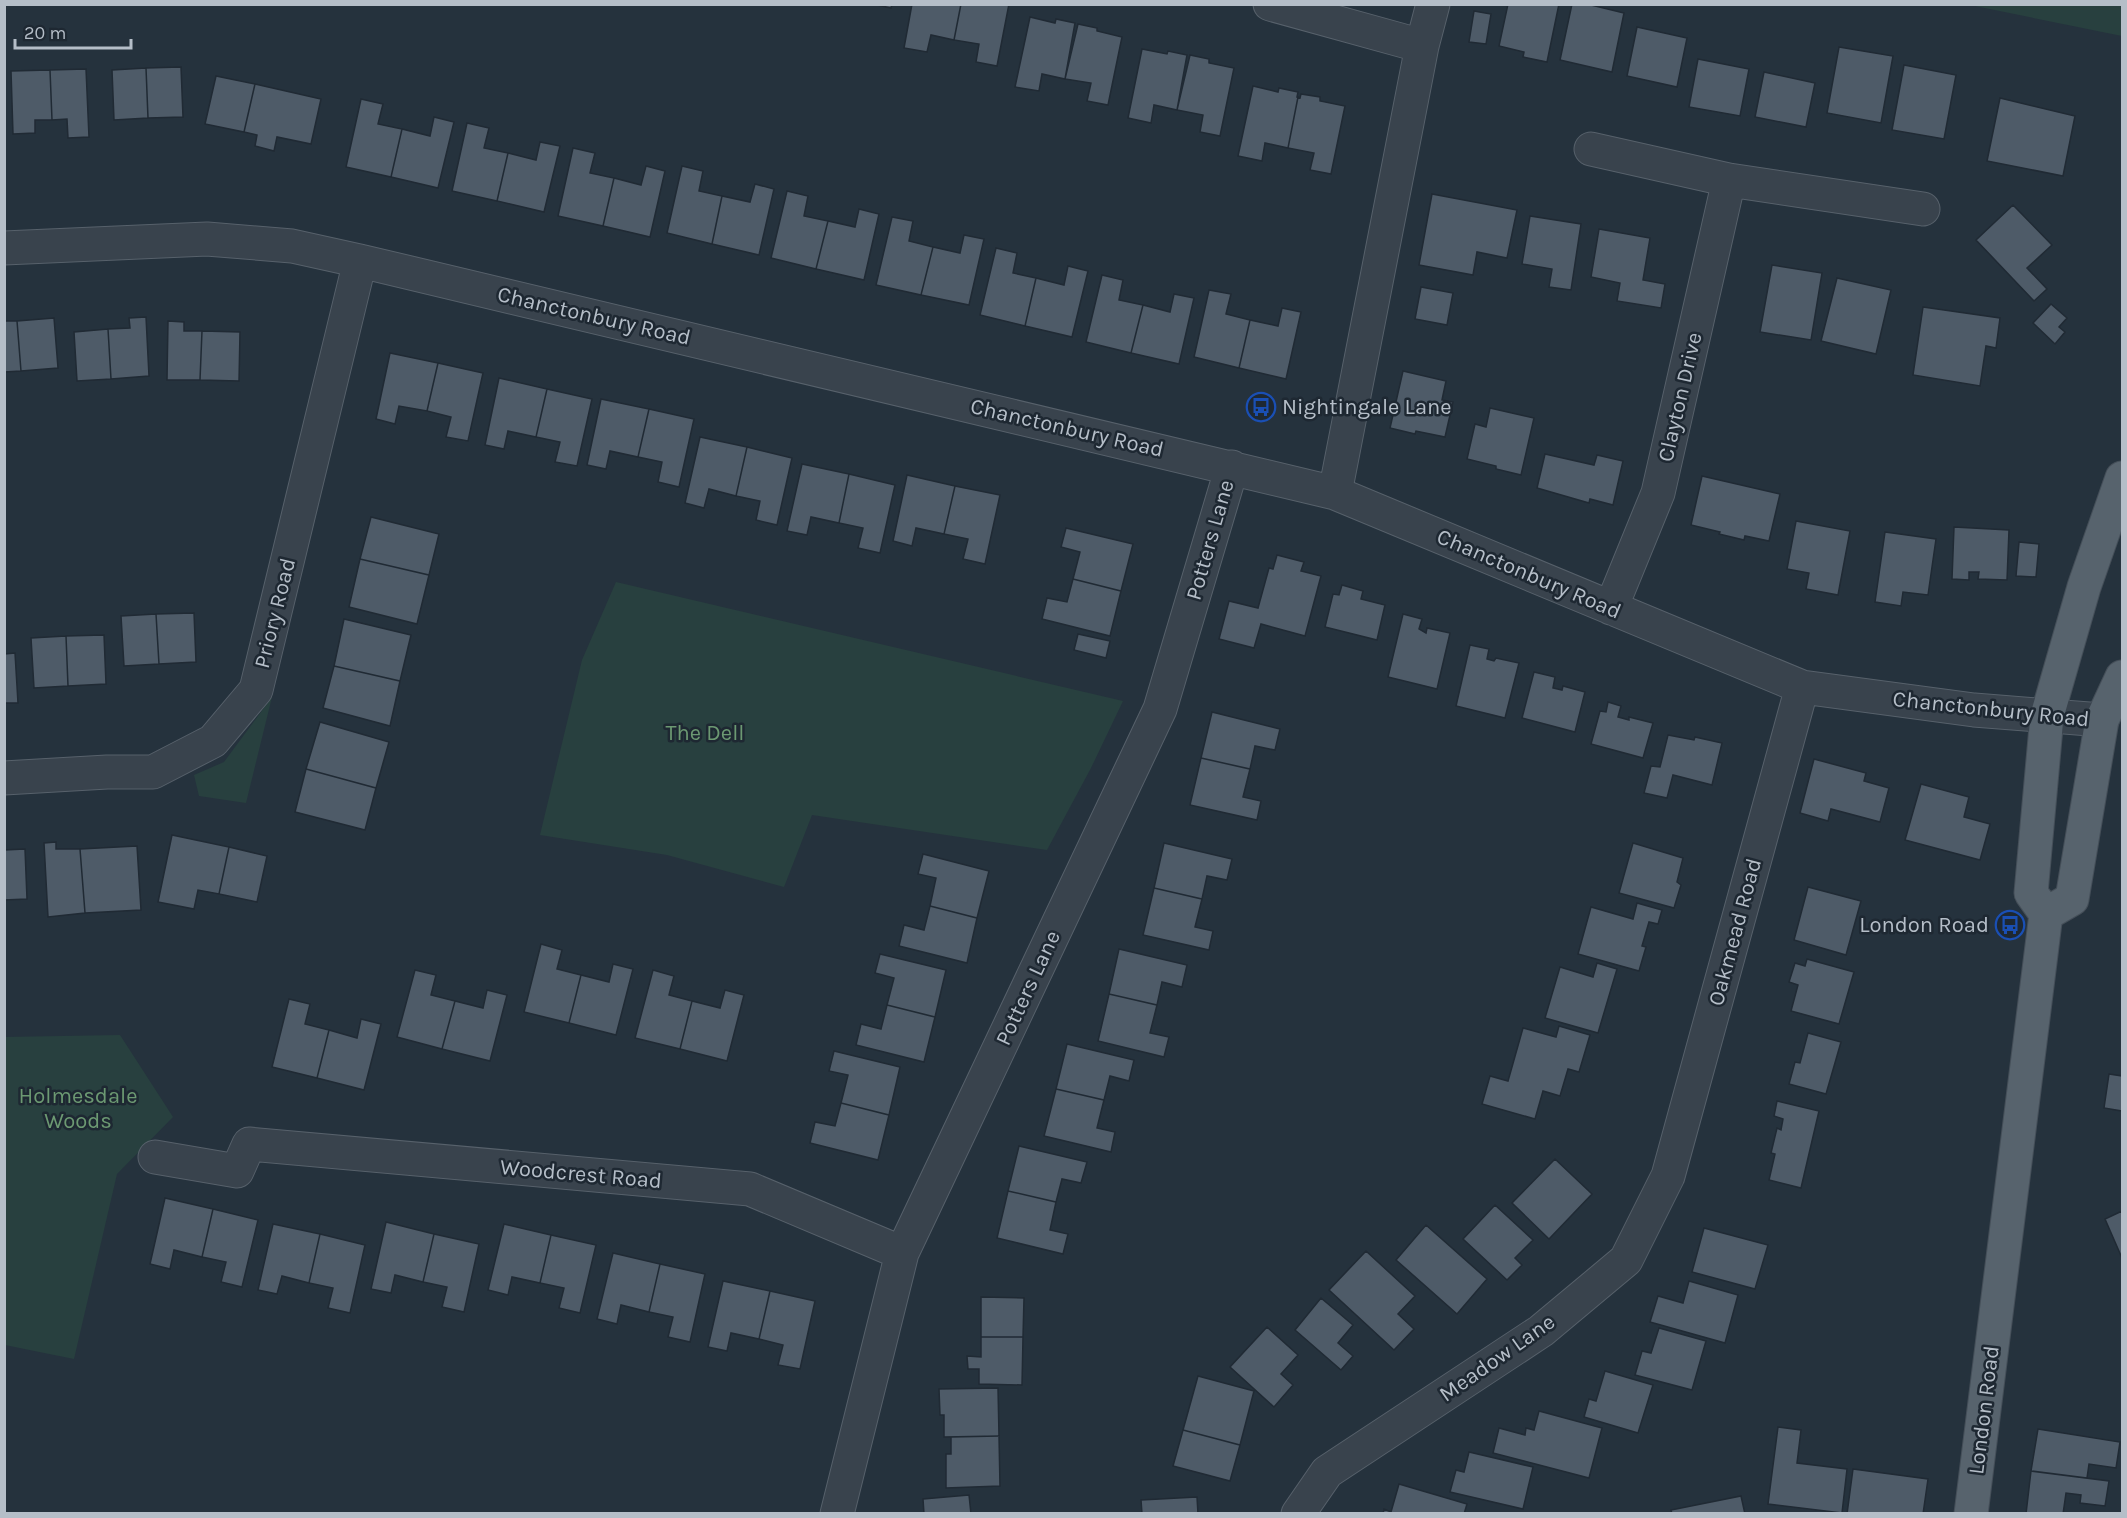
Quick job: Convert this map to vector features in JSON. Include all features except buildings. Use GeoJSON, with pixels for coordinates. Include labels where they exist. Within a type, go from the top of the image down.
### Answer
{"type":"FeatureCollection","features":[{"type":"Feature","properties":{"kind":"main road"},"geometry":{"type":"LineString","coordinates":[[2122,478],[2084,587],[2047,716],[2031,892],[2046,914],[2072,899],[2102,720],[2122,677]]}},
{"type":"Feature","properties":{"kind":"main road","name":"London Road"},"geometry":{"type":"LineString","coordinates":[[1971,1514],[2046,914]]}},
{"type":"Feature","properties":{"kind":"street"},"geometry":{"type":"LineString","coordinates":[[1270,4],[1422,46]]}},
{"type":"Feature","properties":{"kind":"street"},"geometry":{"type":"LineString","coordinates":[[1335,493],[1422,46],[1433,4]]}},
{"type":"Feature","properties":{"kind":"street"},"geometry":{"type":"LineString","coordinates":[[1592,149],[1729,180],[1923,210]]}},
{"type":"Feature","properties":{"kind":"street","name":"Clayton Drive"},"geometry":{"type":"LineString","coordinates":[[1611,608],[1659,493],[1729,180]]}},
{"type":"Feature","properties":{"kind":"street","name":"Chanctonbury Road"},"geometry":{"type":"LineString","coordinates":[[4,248],[207,239],[292,246],[360,261],[1335,493],[1802,687],[1974,710],[2102,720]]}},
{"type":"Feature","properties":{"kind":"street","name":"Priory Road"},"geometry":{"type":"LineString","coordinates":[[4,777],[153,772],[213,741],[256,690],[360,261]]}},
{"type":"Feature","properties":{"kind":"street","name":"Potters Lane"},"geometry":{"type":"LineString","coordinates":[[837,1514],[902,1253],[1160,709],[1232,467]]}},
{"type":"Feature","properties":{"kind":"street","name":"Oakmead Road"},"geometry":{"type":"LineString","coordinates":[[1668,1176],[1802,687]]}},
{"type":"Feature","properties":{"kind":"street","name":"Woodcrest Road"},"geometry":{"type":"LineString","coordinates":[[155,1157],[237,1171],[249,1144],[750,1189],[902,1253]]}},
{"type":"Feature","properties":{"kind":"street","name":"Meadow Lane"},"geometry":{"type":"LineString","coordinates":[[1298,1514],[1327,1472],[1541,1331],[1626,1260],[1668,1176]]}},
{"type":"Feature","properties":{"kind":"green space"},"geometry":{"type":"Polygon","coordinates":[[[1970,5],[2122,5],[2122,36],[1970,5]]]}},
{"type":"Feature","properties":{"kind":"green space","name":"The Dell"},"geometry":{"type":"Polygon","coordinates":[[[616,582],[1123,701],[1091,768],[1047,850],[812,815],[784,887],[667,855],[540,835],[582,660],[616,582]]]}},
{"type":"Feature","properties":{"kind":"green space"},"geometry":{"type":"Polygon","coordinates":[[[272,697],[246,803],[199,796],[194,775],[224,762],[272,697]]]}},
{"type":"Feature","properties":{"kind":"green space","name":"Holmesdale Woods"},"geometry":{"type":"Polygon","coordinates":[[[120,1035],[173,1117],[117,1174],[74,1359],[5,1345],[4,1037],[120,1035]]]}},
{"type":"Feature","properties":{"kind":"place","name":"Nightingale Lane"},"geometry":{"type":"Point","coordinates":[1261,407]}},
{"type":"Feature","properties":{"kind":"place","name":"London Road"},"geometry":{"type":"Point","coordinates":[2010,925]}}]}
